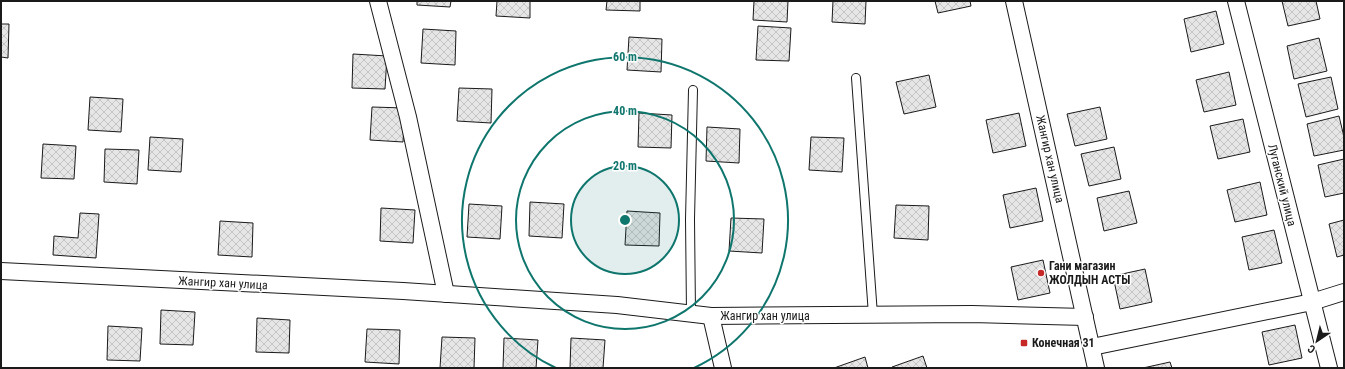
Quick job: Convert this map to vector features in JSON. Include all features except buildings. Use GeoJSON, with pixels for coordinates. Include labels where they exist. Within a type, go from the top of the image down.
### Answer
{"type":"FeatureCollection","features":[{"type":"Feature","properties":{"kind":"street"},"geometry":{"type":"LineString","coordinates":[[378,1],[408,117],[446,294]]}},
{"type":"Feature","properties":{"kind":"street","name":"Жангир хан улица"},"geometry":{"type":"LineString","coordinates":[[1014,1],[1096,368]]}},
{"type":"Feature","properties":{"kind":"street","name":"Луганский улица"},"geometry":{"type":"LineString","coordinates":[[1236,1],[1328,368]]}},
{"type":"Feature","properties":{"kind":"street","name":"Жангир хан улица"},"geometry":{"type":"LineString","coordinates":[[1,271],[446,294],[617,305],[712,316],[972,314],[1085,317]]}},
{"type":"Feature","properties":{"kind":"street"},"geometry":{"type":"LineString","coordinates":[[1092,347],[1312,302],[1344,292]]}},
{"type":"Feature","properties":{"kind":"street"},"geometry":{"type":"LineString","coordinates":[[712,316],[723,368]]}},
{"type":"Feature","properties":{"kind":"lane"},"geometry":{"type":"LineString","coordinates":[[856,78],[873,315]]}},
{"type":"Feature","properties":{"kind":"lane"},"geometry":{"type":"LineString","coordinates":[[691,313],[690,219],[693,90]]}},
{"type":"Feature","properties":{"kind":"place","name":"Гани магазин ЖОЛДЫН АСТЫ"},"geometry":{"type":"Point","coordinates":[1041,273]}},
{"type":"Feature","properties":{"kind":"place","name":"Конечная 31"},"geometry":{"type":"Point","coordinates":[1024,343]}}]}
